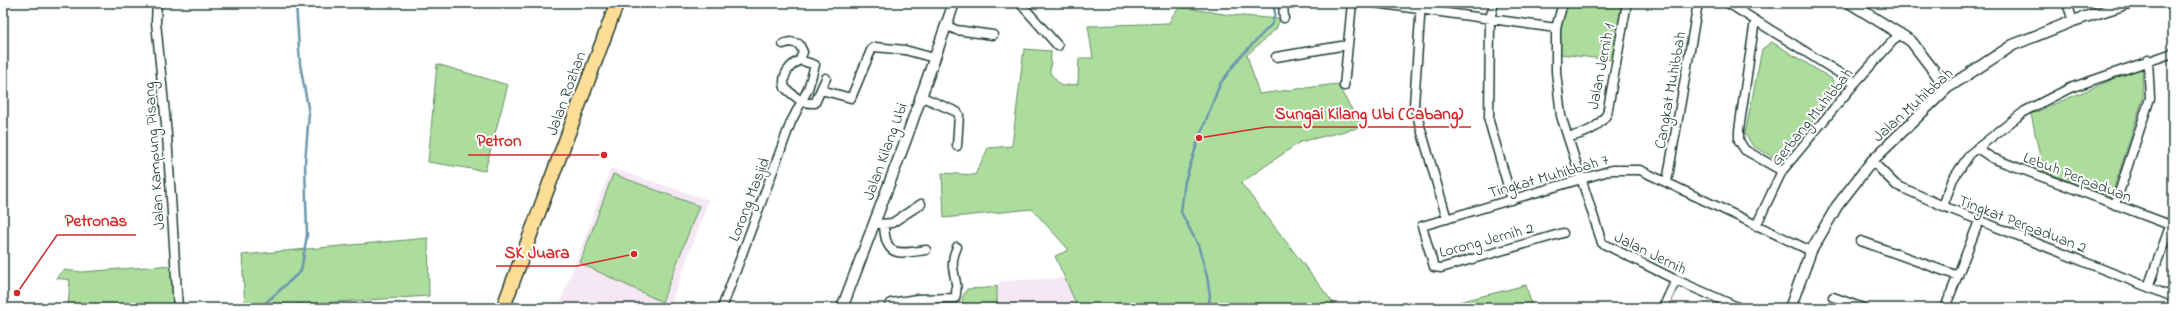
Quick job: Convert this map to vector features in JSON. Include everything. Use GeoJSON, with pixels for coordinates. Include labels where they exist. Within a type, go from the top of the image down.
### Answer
{"type":"FeatureCollection","features":[{"type":"Feature","properties":{"kind":"main road","name":"Jalan Rozhan"},"geometry":{"type":"LineString","coordinates":[[503,308],[617,3]]}},
{"type":"Feature","properties":{"kind":"street","name":"Jalan Kampung Pisang"},"geometry":{"type":"LineString","coordinates":[[157,3],[156,22],[167,134],[178,308]]}},
{"type":"Feature","properties":{"kind":"street","name":"Jalan Kilang Ubi"},"geometry":{"type":"LineString","coordinates":[[842,308],[879,224],[920,96],[954,3]]}},
{"type":"Feature","properties":{"kind":"street"},"geometry":{"type":"LineString","coordinates":[[1020,3],[1058,46]]}},
{"type":"Feature","properties":{"kind":"street"},"geometry":{"type":"LineString","coordinates":[[1283,3],[1284,18]]}},
{"type":"Feature","properties":{"kind":"street"},"geometry":{"type":"LineString","coordinates":[[1344,86],[1352,3]]}},
{"type":"Feature","properties":{"kind":"street"},"geometry":{"type":"LineString","coordinates":[[1375,3],[1421,6],[1490,19],[1556,28]]}},
{"type":"Feature","properties":{"kind":"street"},"geometry":{"type":"LineString","coordinates":[[1494,3],[1490,19],[1489,121],[1512,200]]}},
{"type":"Feature","properties":{"kind":"street","name":"Jalan Jernih"},"geometry":{"type":"LineString","coordinates":[[1563,3],[1556,28],[1556,72],[1561,116],[1569,137],[1602,244],[1676,280],[1740,308]]}},
{"type":"Feature","properties":{"kind":"street","name":"Jalan Jernih 1"},"geometry":{"type":"LineString","coordinates":[[1569,137],[1593,130],[1601,123],[1607,114],[1627,3]]}},
{"type":"Feature","properties":{"kind":"street","name":"Cangkat Muhibbah"},"geometry":{"type":"LineString","coordinates":[[1667,182],[1698,3]]}},
{"type":"Feature","properties":{"kind":"street"},"geometry":{"type":"LineString","coordinates":[[1728,3],[1855,83]]}},
{"type":"Feature","properties":{"kind":"street"},"geometry":{"type":"LineString","coordinates":[[1850,3],[1900,33],[1920,50],[1947,88]]}},
{"type":"Feature","properties":{"kind":"street"},"geometry":{"type":"LineString","coordinates":[[2066,3],[2073,22]]}},
{"type":"Feature","properties":{"kind":"street","name":"Jalan Muhibbah"},"geometry":{"type":"LineString","coordinates":[[1790,308],[1811,251],[1837,206],[1872,161],[1947,88],[2012,45],[2129,3]]}},
{"type":"Feature","properties":{"kind":"street"},"geometry":{"type":"LineString","coordinates":[[1421,6],[1414,105],[1447,219]]}},
{"type":"Feature","properties":{"kind":"street"},"geometry":{"type":"LineString","coordinates":[[1755,20],[1739,130],[1739,141],[1745,150],[1782,171]]}},
{"type":"Feature","properties":{"kind":"street"},"geometry":{"type":"LineString","coordinates":[[946,25],[956,30],[992,35]]}},
{"type":"Feature","properties":{"kind":"street","name":"Gerbang Muhibbah"},"geometry":{"type":"LineString","coordinates":[[1756,226],[1782,171],[1855,83],[1900,33]]}},
{"type":"Feature","properties":{"kind":"street"},"geometry":{"type":"LineString","coordinates":[[783,44],[790,42],[801,46],[803,52],[800,60],[788,68],[784,84],[785,88],[801,101],[807,104],[815,103],[826,78]]}},
{"type":"Feature","properties":{"kind":"street"},"geometry":{"type":"LineString","coordinates":[[1276,57],[1347,45]]}},
{"type":"Feature","properties":{"kind":"street"},"geometry":{"type":"LineString","coordinates":[[821,90],[851,98],[872,48],[875,47],[905,50],[934,58]]}},
{"type":"Feature","properties":{"kind":"street"},"geometry":{"type":"LineString","coordinates":[[1943,206],[1953,179],[1970,154],[2025,111],[2045,99],[2070,88],[2148,60],[2173,53]]}},
{"type":"Feature","properties":{"kind":"street","name":"Lorong Masjid"},"geometry":{"type":"LineString","coordinates":[[722,308],[791,122],[808,89],[815,65],[800,60]]}},
{"type":"Feature","properties":{"kind":"street"},"geometry":{"type":"LineString","coordinates":[[2115,205],[2150,98],[2148,60]]}},
{"type":"Feature","properties":{"kind":"street"},"geometry":{"type":"LineString","coordinates":[[920,96],[957,112],[959,115],[957,146]]}},
{"type":"Feature","properties":{"kind":"street","name":"Lebuh Perpaduan"},"geometry":{"type":"LineString","coordinates":[[1977,148],[1992,158],[2115,205],[2172,221]]}},
{"type":"Feature","properties":{"kind":"street","name":"Tingkat Perpaduan 2"},"geometry":{"type":"LineString","coordinates":[[1872,161],[1896,185],[1979,221],[2173,297]]}},
{"type":"Feature","properties":{"kind":"street","name":"Tingkat Muhibbah 7"},"geometry":{"type":"LineString","coordinates":[[1422,226],[1612,170],[1640,170],[1811,251]]}},
{"type":"Feature","properties":{"kind":"street"},"geometry":{"type":"LineString","coordinates":[[921,204],[892,223],[879,224],[888,248],[897,252],[926,250]]}},
{"type":"Feature","properties":{"kind":"street"},"geometry":{"type":"LineString","coordinates":[[1945,308],[1979,221]]}},
{"type":"Feature","properties":{"kind":"street"},"geometry":{"type":"LineString","coordinates":[[2148,287],[2172,221]]}},
{"type":"Feature","properties":{"kind":"street","name":"Lorong Jernih 2"},"geometry":{"type":"LineString","coordinates":[[1422,226],[1434,267],[1441,268],[1563,233]]}},
{"type":"Feature","properties":{"kind":"street"},"geometry":{"type":"LineString","coordinates":[[1861,241],[1958,276]]}},
{"type":"Feature","properties":{"kind":"street"},"geometry":{"type":"LineString","coordinates":[[888,308],[891,303],[917,299],[955,298],[958,290],[952,268],[952,257],[957,247]]}},
{"type":"Feature","properties":{"kind":"street"},"geometry":{"type":"LineString","coordinates":[[1663,308],[1676,280]]}},
{"type":"Feature","properties":{"kind":"street"},"geometry":{"type":"LineString","coordinates":[[1833,297],[1864,308]]}},
{"type":"Feature","properties":{"kind":"shaded area"},"geometry":{"type":"Polygon","coordinates":[[[611,168],[709,200],[669,308],[558,308],[611,168]]]}},
{"type":"Feature","properties":{"kind":"shaded area"},"geometry":{"type":"Polygon","coordinates":[[[1065,278],[1078,308],[997,308],[997,285],[1002,281],[1065,278]]]}},
{"type":"Feature","properties":{"kind":"green space"},"geometry":{"type":"Polygon","coordinates":[[[1567,3],[1622,3],[1612,60],[1560,54],[1559,30],[1567,3]]]}},
{"type":"Feature","properties":{"kind":"green space"},"geometry":{"type":"Polygon","coordinates":[[[1180,7],[1230,15],[1280,19],[1276,29],[1247,55],[1259,94],[1337,84],[1362,127],[1300,142],[1241,183],[1337,308],[1078,308],[1055,256],[1069,250],[1032,209],[944,218],[942,173],[975,175],[988,148],[1012,146],[1024,49],[1051,51],[1050,73],[1061,86],[1078,84],[1079,58],[1093,58],[1088,26],[1169,23],[1173,15],[1180,7]]]}},
{"type":"Feature","properties":{"kind":"green space"},"geometry":{"type":"Polygon","coordinates":[[[1772,42],[1832,79],[1838,93],[1778,160],[1753,146],[1745,134],[1762,49],[1772,42]]]}},
{"type":"Feature","properties":{"kind":"green space"},"geometry":{"type":"Polygon","coordinates":[[[437,64],[508,85],[485,171],[428,162],[437,64]]]}},
{"type":"Feature","properties":{"kind":"green space"},"geometry":{"type":"Polygon","coordinates":[[[2142,67],[2143,98],[2111,198],[2043,171],[2031,114],[2142,67]]]}},
{"type":"Feature","properties":{"kind":"green space"},"geometry":{"type":"Polygon","coordinates":[[[613,174],[699,206],[662,302],[580,263],[613,174]]]}},
{"type":"Feature","properties":{"kind":"green space"},"geometry":{"type":"Polygon","coordinates":[[[428,238],[429,296],[245,308],[242,255],[428,238]]]}},
{"type":"Feature","properties":{"kind":"green space"},"geometry":{"type":"Polygon","coordinates":[[[173,265],[176,306],[68,308],[70,280],[56,278],[63,270],[82,272],[173,265]]]}},
{"type":"Feature","properties":{"kind":"green space"},"geometry":{"type":"Polygon","coordinates":[[[997,285],[997,308],[963,306],[962,298],[967,289],[988,288],[997,285]]]}},
{"type":"Feature","properties":{"kind":"green space"},"geometry":{"type":"Polygon","coordinates":[[[1526,285],[1532,306],[1525,308],[1439,307],[1526,285]]]}},
{"type":"Feature","properties":{"kind":"waterway"},"geometry":{"type":"LineString","coordinates":[[260,308],[301,271],[307,235],[305,163],[309,113],[300,64],[296,3]]}},
{"type":"Feature","properties":{"kind":"waterway"},"geometry":{"type":"LineString","coordinates":[[1208,308],[1210,296],[1207,276],[1198,245],[1181,212],[1185,181],[1199,138],[1220,84],[1240,57],[1272,24],[1275,13],[1273,3]]}},
{"type":"Feature","properties":{"kind":"place","name":"Sungai Kilang Ubi (Cabang)"},"geometry":{"type":"Point","coordinates":[1199,138]}},
{"type":"Feature","properties":{"kind":"place","name":"Petron"},"geometry":{"type":"Point","coordinates":[604,155]}},
{"type":"Feature","properties":{"kind":"place","name":"SK Juara"},"geometry":{"type":"Point","coordinates":[634,254]}},
{"type":"Feature","properties":{"kind":"place","name":"Petronas"},"geometry":{"type":"Point","coordinates":[17,293]}}]}
